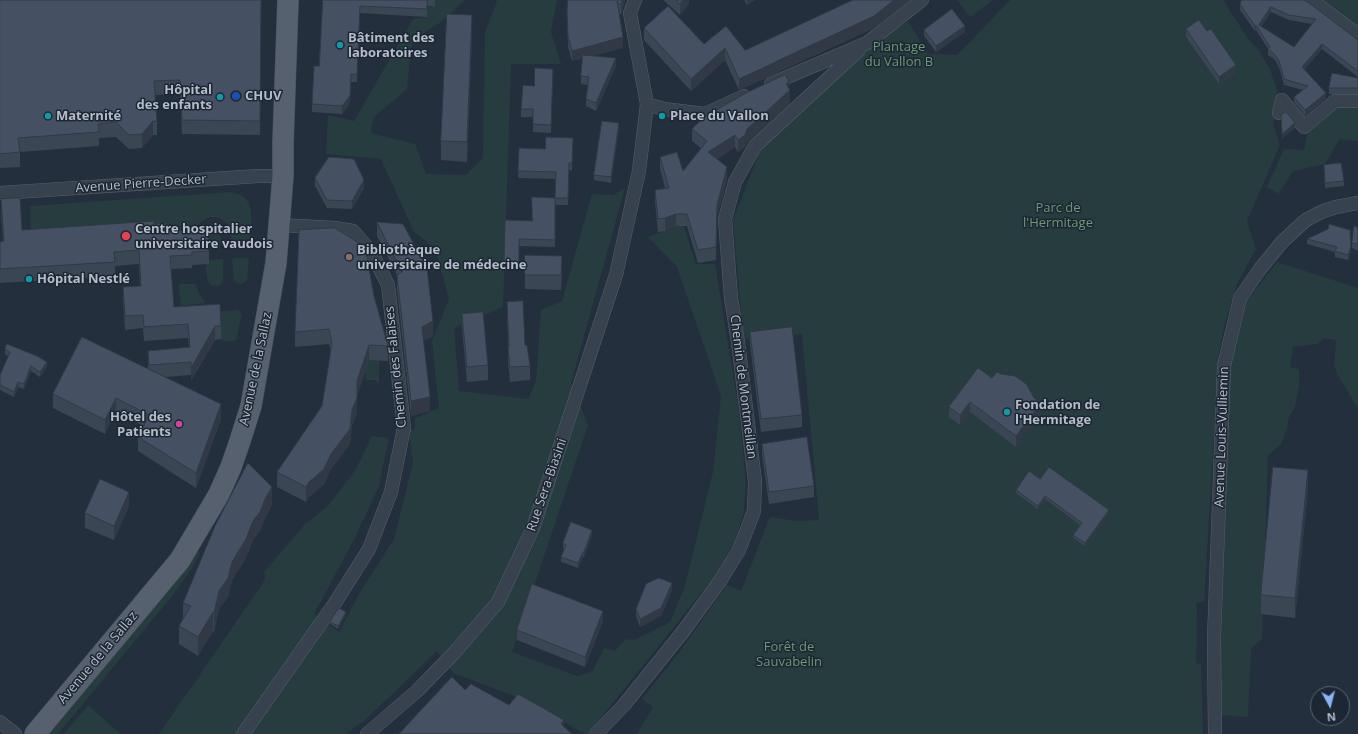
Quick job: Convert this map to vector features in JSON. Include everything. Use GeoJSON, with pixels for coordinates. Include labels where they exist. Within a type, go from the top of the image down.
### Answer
{"type":"FeatureCollection","features":[{"type":"Feature","properties":{"kind":"main road","name":"Avenue de la Sallaz"},"geometry":{"type":"LineString","coordinates":[[35,734],[180,560],[218,494],[238,448],[251,406],[276,263],[283,176],[288,0]]}},
{"type":"Feature","properties":{"kind":"street"},"geometry":{"type":"LineString","coordinates":[[635,0],[630,13],[646,104],[664,109],[705,114],[867,43],[922,0]]}},
{"type":"Feature","properties":{"kind":"street"},"geometry":{"type":"LineString","coordinates":[[1311,0],[1358,35]]}},
{"type":"Feature","properties":{"kind":"street","name":"Chemin de Montmeillan"},"geometry":{"type":"LineString","coordinates":[[596,734],[624,705],[672,645],[720,581],[739,550],[754,511],[755,481],[731,298],[725,219],[735,182],[755,146],[867,43]]}},
{"type":"Feature","properties":{"kind":"street"},"geometry":{"type":"LineString","coordinates":[[1279,113],[1282,100],[1304,127],[1335,101],[1358,101]]}},
{"type":"Feature","properties":{"kind":"street","name":"Rue Sera-Biasini"},"geometry":{"type":"LineString","coordinates":[[367,734],[417,691],[454,653],[498,602],[533,528],[616,275],[639,171],[646,104]]}},
{"type":"Feature","properties":{"kind":"street","name":"Avenue Pierre-Decker"},"geometry":{"type":"LineString","coordinates":[[0,193],[258,176],[283,176]]}},
{"type":"Feature","properties":{"kind":"street","name":"Avenue Louis-Vulliemin"},"geometry":{"type":"LineString","coordinates":[[1215,734],[1214,639],[1224,366],[1240,298],[1282,242],[1306,220],[1320,212],[1358,203]]}},
{"type":"Feature","properties":{"kind":"street","name":"Chemin des Falaises"},"geometry":{"type":"LineString","coordinates":[[243,734],[335,603],[370,550],[392,492],[404,428],[388,285],[372,254],[353,231],[335,228],[280,225]]}},
{"type":"Feature","properties":{"kind":"street"},"geometry":{"type":"LineString","coordinates":[[0,722],[15,734]]}},
{"type":"Feature","properties":{"kind":"green space"},"geometry":{"type":"Polygon","coordinates":[[[435,0],[465,0],[441,22],[412,40],[407,89],[373,118],[371,133],[415,144],[426,174],[466,175],[483,158],[485,32],[497,2],[496,0],[557,0],[551,32],[561,64],[511,64],[503,307],[454,328],[459,391],[528,399],[536,381],[541,310],[562,301],[592,194],[613,195],[625,188],[571,383],[588,425],[512,652],[577,676],[592,672],[604,648],[615,651],[626,639],[635,640],[670,622],[684,589],[713,472],[721,396],[677,267],[648,237],[683,224],[696,264],[715,264],[738,405],[746,481],[744,512],[734,543],[714,577],[588,734],[585,734],[522,699],[453,673],[437,651],[364,721],[346,734],[159,734],[265,580],[264,572],[305,524],[328,506],[356,469],[372,436],[389,438],[379,486],[354,540],[314,614],[339,632],[359,594],[394,539],[413,463],[409,430],[414,430],[415,418],[439,408],[432,341],[449,299],[435,248],[414,232],[381,159],[326,154],[328,115],[354,121],[413,19],[427,17],[427,7],[434,7],[435,0]]]}},
{"type":"Feature","properties":{"kind":"green space"},"geometry":{"type":"Polygon","coordinates":[[[957,0],[993,0],[970,17],[957,0]]]}},
{"type":"Feature","properties":{"kind":"green space","name":"Parc de l'Hermitage"},"geometry":{"type":"Polygon","coordinates":[[[1010,0],[1223,0],[1270,69],[1280,100],[1273,123],[1280,145],[1247,221],[1256,249],[1237,284],[1226,319],[1219,352],[1204,602],[1197,602],[1196,663],[1201,664],[1203,734],[637,734],[653,707],[642,699],[681,650],[727,585],[741,591],[770,517],[797,521],[819,520],[802,334],[748,340],[743,335],[733,220],[762,146],[864,51],[908,21],[928,54],[957,55],[1010,0]]]}},
{"type":"Feature","properties":{"kind":"green space"},"geometry":{"type":"Polygon","coordinates":[[[1323,0],[1358,0],[1358,27],[1357,27],[1323,0]]]}},
{"type":"Feature","properties":{"kind":"green space"},"geometry":{"type":"Polygon","coordinates":[[[1335,105],[1358,106],[1358,141],[1340,139],[1325,164],[1293,171],[1278,194],[1267,187],[1284,149],[1304,150],[1308,127],[1335,105]]]}},
{"type":"Feature","properties":{"kind":"green space"},"geometry":{"type":"Polygon","coordinates":[[[232,192],[246,199],[251,210],[250,240],[244,242],[244,244],[232,244],[228,225],[220,218],[216,217],[211,217],[202,221],[196,229],[31,239],[30,206],[232,192]]]}},
{"type":"Feature","properties":{"kind":"green space"},"geometry":{"type":"Polygon","coordinates":[[[212,231],[219,234],[222,245],[208,247],[207,234],[212,231]]]}},
{"type":"Feature","properties":{"kind":"green space"},"geometry":{"type":"Polygon","coordinates":[[[232,258],[247,258],[249,260],[247,280],[242,284],[236,283],[234,279],[232,258]]]}},
{"type":"Feature","properties":{"kind":"green space"},"geometry":{"type":"Polygon","coordinates":[[[223,259],[223,282],[219,286],[212,286],[207,278],[206,264],[209,264],[209,260],[223,259]]]}},
{"type":"Feature","properties":{"kind":"green space"},"geometry":{"type":"Polygon","coordinates":[[[1277,262],[1358,288],[1358,408],[1337,374],[1334,365],[1336,340],[1324,338],[1318,344],[1293,347],[1290,367],[1299,369],[1299,385],[1295,407],[1288,419],[1287,429],[1281,444],[1268,456],[1262,639],[1251,649],[1248,717],[1220,715],[1230,367],[1246,302],[1277,262]]]}},
{"type":"Feature","properties":{"kind":"green space"},"geometry":{"type":"Polygon","coordinates":[[[179,284],[195,284],[204,300],[204,303],[181,306],[179,284]]]}},
{"type":"Feature","properties":{"kind":"green space"},"geometry":{"type":"Polygon","coordinates":[[[238,310],[242,314],[236,340],[230,341],[221,339],[220,318],[186,314],[238,310]]]}},
{"type":"Feature","properties":{"kind":"green space"},"geometry":{"type":"Polygon","coordinates":[[[365,359],[379,360],[379,383],[374,380],[366,380],[365,359]]]}},
{"type":"Feature","properties":{"kind":"green space"},"geometry":{"type":"Polygon","coordinates":[[[197,551],[200,554],[172,596],[58,734],[49,734],[197,551]]]}},
{"type":"Feature","properties":{"kind":"green space"},"geometry":{"type":"Polygon","coordinates":[[[88,705],[120,734],[64,734],[88,705]]]}},
{"type":"Feature","properties":{"kind":"building"},"geometry":{"type":"Polygon","coordinates":[[[0,0],[261,0],[260,121],[182,120],[180,80],[154,81],[157,121],[153,121],[142,134],[129,135],[116,122],[98,124],[99,132],[18,138],[20,152],[0,154],[0,0]]]}},
{"type":"Feature","properties":{"kind":"building","name":"Bâtiment des laboratoires"},"geometry":{"type":"Polygon","coordinates":[[[323,0],[427,0],[427,9],[360,6],[357,75],[351,74],[350,96],[342,106],[312,104],[314,66],[319,66],[323,0]]]}},
{"type":"Feature","properties":{"kind":"building"},"geometry":{"type":"Polygon","coordinates":[[[568,0],[622,0],[621,5],[617,1],[623,37],[572,51],[568,37],[568,0]]]}},
{"type":"Feature","properties":{"kind":"building"},"geometry":{"type":"Polygon","coordinates":[[[676,0],[683,0],[680,4],[676,0]]]}},
{"type":"Feature","properties":{"kind":"building"},"geometry":{"type":"Polygon","coordinates":[[[853,0],[894,0],[874,16],[739,79],[725,48],[691,79],[644,28],[668,6],[704,44],[726,26],[745,50],[853,0]]]}},
{"type":"Feature","properties":{"kind":"building"},"geometry":{"type":"Polygon","coordinates":[[[1242,0],[1304,0],[1358,40],[1358,71],[1322,44],[1302,67],[1326,93],[1305,110],[1294,97],[1308,86],[1284,79],[1279,61],[1268,49],[1270,47],[1240,4],[1242,0]],[[1271,7],[1259,25],[1294,47],[1316,19],[1289,15],[1271,7]]]}},
{"type":"Feature","properties":{"kind":"building"},"geometry":{"type":"Polygon","coordinates":[[[952,9],[965,26],[936,46],[924,30],[952,9]]]}},
{"type":"Feature","properties":{"kind":"building"},"geometry":{"type":"Polygon","coordinates":[[[447,14],[472,15],[467,142],[441,141],[447,14]]]}},
{"type":"Feature","properties":{"kind":"building"},"geometry":{"type":"Polygon","coordinates":[[[1199,20],[1207,31],[1211,29],[1236,65],[1219,77],[1186,29],[1199,20]]]}},
{"type":"Feature","properties":{"kind":"building"},"geometry":{"type":"Polygon","coordinates":[[[583,55],[616,58],[596,103],[586,99],[589,77],[581,76],[583,55]]]}},
{"type":"Feature","properties":{"kind":"building"},"geometry":{"type":"Polygon","coordinates":[[[535,68],[553,69],[551,125],[533,124],[533,109],[521,109],[523,85],[534,86],[535,68]]]}},
{"type":"Feature","properties":{"kind":"building"},"geometry":{"type":"Polygon","coordinates":[[[1332,73],[1358,78],[1358,88],[1329,88],[1332,73]]]}},
{"type":"Feature","properties":{"kind":"building"},"geometry":{"type":"Polygon","coordinates":[[[785,75],[789,81],[786,84],[790,90],[747,129],[745,135],[738,140],[735,135],[708,152],[727,167],[717,205],[716,247],[698,250],[687,214],[676,214],[658,219],[655,190],[669,188],[660,157],[677,152],[683,171],[707,141],[692,129],[704,117],[746,93],[785,75]]]}},
{"type":"Feature","properties":{"kind":"building"},"geometry":{"type":"Polygon","coordinates":[[[1286,112],[1295,123],[1282,134],[1281,115],[1286,112]]]}},
{"type":"Feature","properties":{"kind":"building"},"geometry":{"type":"Polygon","coordinates":[[[602,121],[619,123],[611,177],[594,175],[602,121]]]}},
{"type":"Feature","properties":{"kind":"building"},"geometry":{"type":"Polygon","coordinates":[[[546,137],[573,138],[572,163],[569,163],[568,198],[555,198],[556,172],[518,171],[519,148],[545,149],[546,137]]]}},
{"type":"Feature","properties":{"kind":"building"},"geometry":{"type":"Polygon","coordinates":[[[329,157],[354,159],[364,180],[352,201],[327,200],[315,178],[329,157]]]}},
{"type":"Feature","properties":{"kind":"building"},"geometry":{"type":"Polygon","coordinates":[[[1341,163],[1344,181],[1325,183],[1324,165],[1341,163]]]}},
{"type":"Feature","properties":{"kind":"building"},"geometry":{"type":"Polygon","coordinates":[[[532,197],[555,198],[555,240],[519,239],[519,262],[504,261],[505,220],[532,221],[532,197]]]}},
{"type":"Feature","properties":{"kind":"building"},"geometry":{"type":"Polygon","coordinates":[[[20,198],[22,230],[154,221],[154,224],[167,223],[168,231],[208,231],[209,251],[192,252],[192,255],[170,256],[174,307],[220,304],[221,326],[215,326],[191,368],[191,362],[149,365],[148,351],[190,347],[188,324],[144,327],[143,315],[125,316],[123,287],[141,286],[139,250],[114,252],[115,262],[0,269],[0,242],[4,241],[1,199],[20,198]]]}},
{"type":"Feature","properties":{"kind":"building"},"geometry":{"type":"Polygon","coordinates":[[[377,222],[403,224],[427,268],[433,321],[422,327],[430,397],[411,401],[397,275],[402,272],[377,222]]]}},
{"type":"Feature","properties":{"kind":"building"},"geometry":{"type":"Polygon","coordinates":[[[1329,224],[1350,230],[1351,246],[1348,255],[1335,251],[1337,247],[1307,239],[1328,229],[1329,224]]]}},
{"type":"Feature","properties":{"kind":"building"},"geometry":{"type":"Polygon","coordinates":[[[1354,226],[1358,228],[1358,245],[1352,243],[1354,226]]]}},
{"type":"Feature","properties":{"kind":"building"},"geometry":{"type":"Polygon","coordinates":[[[335,228],[365,247],[374,296],[388,346],[369,345],[357,381],[357,398],[352,410],[350,429],[331,454],[324,469],[309,482],[306,487],[277,472],[322,406],[332,343],[329,329],[295,332],[299,230],[335,228]]]}},
{"type":"Feature","properties":{"kind":"building"},"geometry":{"type":"Polygon","coordinates":[[[525,255],[562,256],[561,275],[525,275],[525,255]]]}},
{"type":"Feature","properties":{"kind":"building"},"geometry":{"type":"Polygon","coordinates":[[[523,301],[525,345],[527,345],[530,366],[510,367],[507,302],[523,301]]]}},
{"type":"Feature","properties":{"kind":"building"},"geometry":{"type":"Polygon","coordinates":[[[483,312],[488,365],[467,367],[462,314],[483,312]]]}},
{"type":"Feature","properties":{"kind":"building"},"geometry":{"type":"Polygon","coordinates":[[[792,327],[802,415],[761,419],[750,332],[792,327]]]}},
{"type":"Feature","properties":{"kind":"building","name":"Hôtel des Patients"},"geometry":{"type":"Polygon","coordinates":[[[82,337],[221,404],[196,473],[138,437],[149,415],[116,398],[105,420],[53,394],[82,337]]]}},
{"type":"Feature","properties":{"kind":"building"},"geometry":{"type":"Polygon","coordinates":[[[7,344],[37,356],[47,362],[40,372],[31,366],[24,384],[18,382],[14,392],[0,385],[0,375],[10,352],[5,349],[7,344]]]}},
{"type":"Feature","properties":{"kind":"building","name":"Fondation de l'Hermitage"},"geometry":{"type":"Polygon","coordinates":[[[978,368],[992,378],[997,372],[1015,376],[1027,385],[1034,398],[1041,403],[1016,436],[970,402],[960,415],[949,407],[978,368]]]}},
{"type":"Feature","properties":{"kind":"building"},"geometry":{"type":"Polygon","coordinates":[[[807,437],[814,486],[769,492],[762,444],[807,437]]]}},
{"type":"Feature","properties":{"kind":"building"},"geometry":{"type":"Polygon","coordinates":[[[248,463],[272,487],[260,512],[253,521],[246,539],[232,562],[228,578],[219,591],[214,613],[213,612],[198,637],[179,626],[191,606],[183,603],[215,526],[248,463]]]}},
{"type":"Feature","properties":{"kind":"building"},"geometry":{"type":"Polygon","coordinates":[[[1049,467],[1109,510],[1085,543],[1073,535],[1082,523],[1045,496],[1038,506],[1016,490],[1029,471],[1040,479],[1049,467]]]}},
{"type":"Feature","properties":{"kind":"building"},"geometry":{"type":"Polygon","coordinates":[[[1273,467],[1308,470],[1295,598],[1261,595],[1273,467]]]}},
{"type":"Feature","properties":{"kind":"building"},"geometry":{"type":"Polygon","coordinates":[[[100,479],[129,492],[114,526],[85,513],[100,479]]]}},
{"type":"Feature","properties":{"kind":"building"},"geometry":{"type":"Polygon","coordinates":[[[571,522],[592,530],[584,552],[578,563],[561,557],[566,545],[563,543],[571,522]]]}},
{"type":"Feature","properties":{"kind":"building"},"geometry":{"type":"Polygon","coordinates":[[[659,578],[672,583],[661,608],[640,619],[636,609],[646,584],[659,578]]]}},
{"type":"Feature","properties":{"kind":"building"},"geometry":{"type":"Polygon","coordinates":[[[532,584],[603,611],[585,657],[517,630],[532,584]]]}},
{"type":"Feature","properties":{"kind":"building"},"geometry":{"type":"Polygon","coordinates":[[[339,608],[346,612],[338,626],[330,622],[339,608]]]}},
{"type":"Feature","properties":{"kind":"building"},"geometry":{"type":"Polygon","coordinates":[[[452,677],[465,690],[471,684],[509,705],[518,694],[564,720],[561,724],[572,734],[399,734],[452,677]]]}},
{"type":"Feature","properties":{"kind":"place","name":"Bâtiment des laboratoires"},"geometry":{"type":"Point","coordinates":[340,45]}},
{"type":"Feature","properties":{"kind":"place","name":"CHUV"},"geometry":{"type":"Point","coordinates":[236,96]}},
{"type":"Feature","properties":{"kind":"place","name":"Hôpital des enfants"},"geometry":{"type":"Point","coordinates":[220,97]}},
{"type":"Feature","properties":{"kind":"place","name":"Maternité"},"geometry":{"type":"Point","coordinates":[48,116]}},
{"type":"Feature","properties":{"kind":"place","name":"Place du Vallon"},"geometry":{"type":"Point","coordinates":[662,116]}},
{"type":"Feature","properties":{"kind":"place","name":"Centre hospitalier universitaire vaudois"},"geometry":{"type":"Point","coordinates":[126,236]}},
{"type":"Feature","properties":{"kind":"place","name":"Bibliothèque universitaire de médecine"},"geometry":{"type":"Point","coordinates":[349,257]}},
{"type":"Feature","properties":{"kind":"place","name":"Hôpital Nestlé"},"geometry":{"type":"Point","coordinates":[29,279]}},
{"type":"Feature","properties":{"kind":"place","name":"Fondation de l'Hermitage"},"geometry":{"type":"Point","coordinates":[1007,412]}},
{"type":"Feature","properties":{"kind":"place","name":"Hôtel des Patients"},"geometry":{"type":"Point","coordinates":[179,424]}},
{"type":"Feature","properties":{"kind":"park label","name":"Plantage du Vallon B"},"geometry":{"type":"Point","coordinates":[899,54]}},
{"type":"Feature","properties":{"kind":"park label","name":"Forêt de Sauvabelin"},"geometry":{"type":"Point","coordinates":[789,654]}}]}
